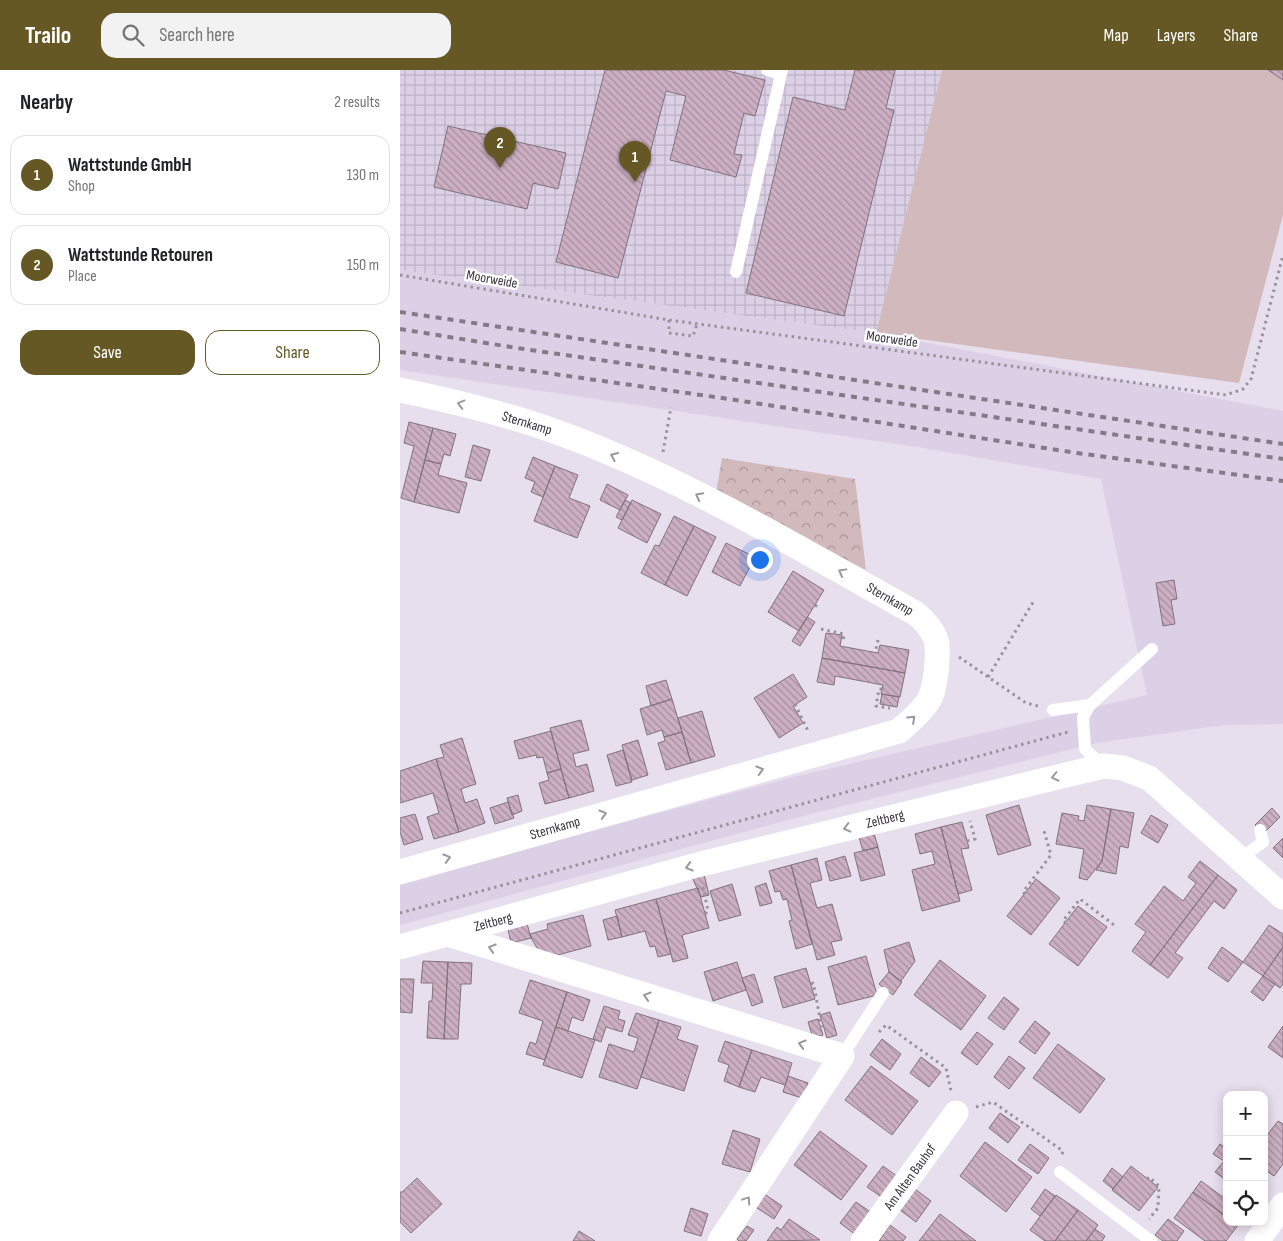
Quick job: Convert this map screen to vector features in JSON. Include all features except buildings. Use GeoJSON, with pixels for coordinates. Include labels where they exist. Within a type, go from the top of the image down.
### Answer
{"type":"FeatureCollection","features":[{"type":"Feature","properties":{"kind":"street","name":"Sternkamp"},"geometry":{"type":"LineString","coordinates":[[400,390],[460,403],[554,431],[659,475],[915,613],[928,623],[936,640],[936,677],[930,699],[916,716],[899,731],[400,872]]}},
{"type":"Feature","properties":{"kind":"street","name":"Zeltberg"},"geometry":{"type":"LineString","coordinates":[[400,947],[697,865],[1103,766],[1123,768],[1149,778],[1283,897]]}},
{"type":"Feature","properties":{"kind":"street","name":"Zeltberg"},"geometry":{"type":"LineString","coordinates":[[448,934],[841,1051]]}},
{"type":"Feature","properties":{"kind":"street"},"geometry":{"type":"LineString","coordinates":[[720,1241],[841,1051]]}},
{"type":"Feature","properties":{"kind":"street","name":"Am Alten Bauhof"},"geometry":{"type":"LineString","coordinates":[[864,1241],[956,1113]]}},
{"type":"Feature","properties":{"kind":"street"},"geometry":{"type":"LineString","coordinates":[[1257,1241],[1283,1205]]}},
{"type":"Feature","properties":{"kind":"lane"},"geometry":{"type":"LineString","coordinates":[[736,272],[782,72],[767,70]]}},
{"type":"Feature","properties":{"kind":"lane"},"geometry":{"type":"LineString","coordinates":[[1103,766],[1086,748],[1083,717],[1090,705],[1152,648]]}},
{"type":"Feature","properties":{"kind":"lane"},"geometry":{"type":"LineString","coordinates":[[1053,710],[1090,705]]}},
{"type":"Feature","properties":{"kind":"lane"},"geometry":{"type":"LineString","coordinates":[[1240,859],[1263,842],[1260,830]]}},
{"type":"Feature","properties":{"kind":"lane"},"geometry":{"type":"LineString","coordinates":[[841,1051],[883,993]]}},
{"type":"Feature","properties":{"kind":"lane"},"geometry":{"type":"LineString","coordinates":[[1060,1172],[1151,1241]]}},
{"type":"Feature","properties":{"kind":"path","name":"Moorweide"},"geometry":{"type":"LineString","coordinates":[[400,275],[669,320],[1226,395],[1243,389],[1251,379],[1283,256]]}},
{"type":"Feature","properties":{"kind":"path"},"geometry":{"type":"LineString","coordinates":[[669,320],[669,332],[693,336],[697,324]]}},
{"type":"Feature","properties":{"kind":"path"},"geometry":{"type":"LineString","coordinates":[[665,440],[671,408]]}},
{"type":"Feature","properties":{"kind":"path"},"geometry":{"type":"LineString","coordinates":[[988,677],[1035,599]]}},
{"type":"Feature","properties":{"kind":"path"},"geometry":{"type":"LineString","coordinates":[[821,629],[844,634],[843,641],[841,641]]}},
{"type":"Feature","properties":{"kind":"path"},"geometry":{"type":"LineString","coordinates":[[878,640],[876,649],[879,649]]}},
{"type":"Feature","properties":{"kind":"path"},"geometry":{"type":"LineString","coordinates":[[936,640],[1026,703],[1053,710],[1086,748]]}},
{"type":"Feature","properties":{"kind":"path"},"geometry":{"type":"LineString","coordinates":[[795,704],[806,722],[816,754]]}},
{"type":"Feature","properties":{"kind":"path"},"geometry":{"type":"LineString","coordinates":[[400,912],[1070,731]]}},
{"type":"Feature","properties":{"kind":"path"},"geometry":{"type":"LineString","coordinates":[[1025,894],[1023,892],[1051,855],[1044,831]]}},
{"type":"Feature","properties":{"kind":"path"},"geometry":{"type":"LineString","coordinates":[[697,865],[708,911],[705,914]]}},
{"type":"Feature","properties":{"kind":"path"},"geometry":{"type":"LineString","coordinates":[[1066,923],[1063,921],[1080,899],[1114,925]]}},
{"type":"Feature","properties":{"kind":"path"},"geometry":{"type":"LineString","coordinates":[[811,984],[818,1000],[817,1008],[841,1051],[863,1048],[886,1025],[946,1068],[956,1113],[993,1102],[1063,1151],[1057,1166],[1060,1172]]}},
{"type":"Feature","properties":{"kind":"path"},"geometry":{"type":"LineString","coordinates":[[1139,1232],[1158,1208],[1159,1186],[1149,1177],[1147,1179]]}},
{"type":"Feature","properties":{"kind":"shaded area"},"geometry":{"type":"Polygon","coordinates":[[[400,70],[942,70],[876,333],[400,270],[400,70]]]}},
{"type":"Feature","properties":{"kind":"shaded area"},"geometry":{"type":"Polygon","coordinates":[[[400,270],[876,333],[1283,411],[1283,724],[1224,725],[1097,743],[803,816],[400,925],[400,883],[793,777],[1147,695],[1101,479],[917,447],[400,370],[400,270]]]}},
{"type":"Feature","properties":{"kind":"green space"},"geometry":{"type":"Polygon","coordinates":[[[942,70],[1283,70],[1283,215],[1239,383],[876,333],[942,70]]]}},
{"type":"Feature","properties":{"kind":"green space"},"geometry":{"type":"Polygon","coordinates":[[[722,458],[855,479],[866,570],[716,493],[722,458]]]}},
{"type":"Feature","properties":{"kind":"railway"},"geometry":{"type":"LineString","coordinates":[[400,312],[1283,444]]}},
{"type":"Feature","properties":{"kind":"railway"},"geometry":{"type":"LineString","coordinates":[[400,329],[517,348],[1283,459]]}},
{"type":"Feature","properties":{"kind":"railway"},"geometry":{"type":"LineString","coordinates":[[400,352],[729,399],[1077,453],[1283,481]]}},
{"type":"Feature","properties":{"kind":"place","name":"Wattstunde Retouren"},"geometry":{"type":"Point","coordinates":[500,168]}},
{"type":"Feature","properties":{"kind":"place","name":"Wattstunde GmbH"},"geometry":{"type":"Point","coordinates":[635,182]}}]}
